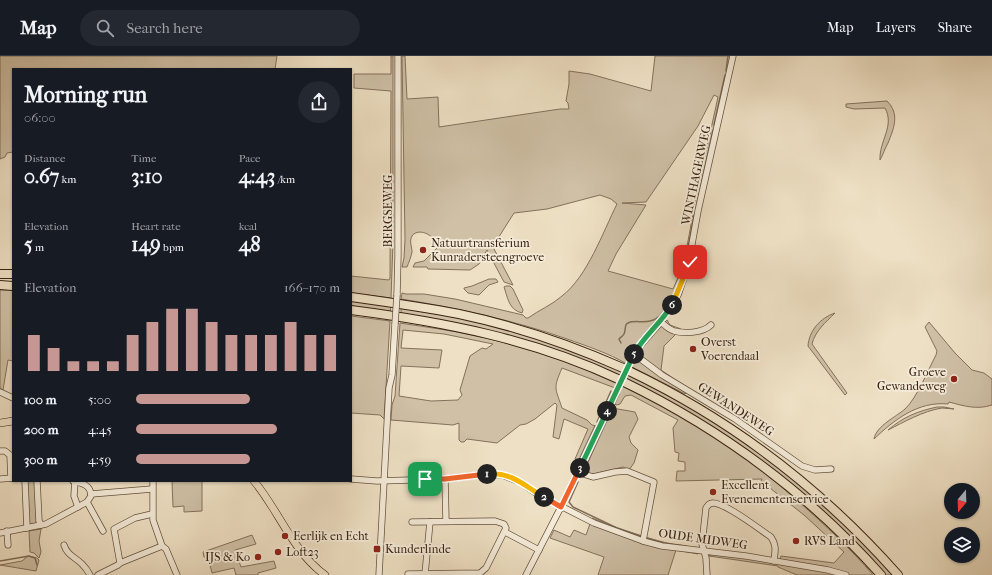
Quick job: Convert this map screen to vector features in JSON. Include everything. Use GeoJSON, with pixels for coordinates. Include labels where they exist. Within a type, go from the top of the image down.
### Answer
{"type":"FeatureCollection","features":[{"type":"Feature","properties":{"kind":"highway"},"geometry":{"type":"LineString","coordinates":[[0,274],[12,274]]}},
{"type":"Feature","properties":{"kind":"highway"},"geometry":{"type":"LineString","coordinates":[[0,285],[12,286]]}},
{"type":"Feature","properties":{"kind":"highway"},"geometry":{"type":"LineString","coordinates":[[352,297],[430,309],[494,322],[558,342],[626,370],[671,392],[713,416],[768,454],[803,481],[862,535],[898,575]]}},
{"type":"Feature","properties":{"kind":"highway"},"geometry":{"type":"LineString","coordinates":[[352,310],[430,321],[491,334],[556,354],[621,381],[668,404],[710,429],[768,470],[821,514],[857,549],[880,575]]}},
{"type":"Feature","properties":{"kind":"main road"},"geometry":{"type":"LineString","coordinates":[[0,423],[12,421]]}},
{"type":"Feature","properties":{"kind":"main road"},"geometry":{"type":"LineString","coordinates":[[255,482],[301,551],[312,564],[325,575]]}},
{"type":"Feature","properties":{"kind":"street","name":"BERGSEWEG"},"geometry":{"type":"LineString","coordinates":[[379,575],[383,480],[397,295],[398,56]]}},
{"type":"Feature","properties":{"kind":"street","name":"WINTHAGERWEG"},"geometry":{"type":"LineString","coordinates":[[526,575],[561,507],[634,354],[644,339],[669,311],[690,262],[698,211],[732,56]]}},
{"type":"Feature","properties":{"kind":"street"},"geometry":{"type":"LineString","coordinates":[[660,321],[669,328],[677,331],[700,332],[711,325]]}},
{"type":"Feature","properties":{"kind":"street","name":"GEWANDEWEG"},"geometry":{"type":"LineString","coordinates":[[634,354],[662,375],[735,418],[802,466],[815,470],[831,469]]}},
{"type":"Feature","properties":{"kind":"street"},"geometry":{"type":"LineString","coordinates":[[0,392],[12,398]]}},
{"type":"Feature","properties":{"kind":"street"},"geometry":{"type":"LineString","coordinates":[[0,451],[5,451],[10,455],[12,478],[0,479]]}},
{"type":"Feature","properties":{"kind":"street"},"geometry":{"type":"LineString","coordinates":[[577,472],[593,477],[627,471],[654,482],[643,541]]}},
{"type":"Feature","properties":{"kind":"street","name":"OUDE MIDWEG"},"geometry":{"type":"LineString","coordinates":[[352,479],[377,481],[445,479],[486,474],[502,475],[520,482],[537,494],[561,507],[600,525],[643,541],[662,546],[828,570],[846,575]]}},
{"type":"Feature","properties":{"kind":"street"},"geometry":{"type":"LineString","coordinates":[[445,479],[446,521]]}},
{"type":"Feature","properties":{"kind":"street"},"geometry":{"type":"LineString","coordinates":[[25,482],[27,528]]}},
{"type":"Feature","properties":{"kind":"street"},"geometry":{"type":"LineString","coordinates":[[37,482],[39,521],[41,525]]}},
{"type":"Feature","properties":{"kind":"street"},"geometry":{"type":"LineString","coordinates":[[74,482],[74,496],[78,507]]}},
{"type":"Feature","properties":{"kind":"street"},"geometry":{"type":"LineString","coordinates":[[0,533],[46,524],[87,502],[91,494],[88,486],[77,482]]}},
{"type":"Feature","properties":{"kind":"street"},"geometry":{"type":"LineString","coordinates":[[153,482],[153,520],[162,546],[166,550],[177,575]]}},
{"type":"Feature","properties":{"kind":"street"},"geometry":{"type":"LineString","coordinates":[[91,494],[152,489]]}},
{"type":"Feature","properties":{"kind":"street"},"geometry":{"type":"LineString","coordinates":[[87,502],[103,531]]}},
{"type":"Feature","properties":{"kind":"street"},"geometry":{"type":"LineString","coordinates":[[707,575],[702,544],[706,508],[710,503],[719,504],[730,510],[771,537],[775,543],[776,549],[774,561]]}},
{"type":"Feature","properties":{"kind":"street"},"geometry":{"type":"LineString","coordinates":[[120,563],[114,529],[135,518],[152,514]]}},
{"type":"Feature","properties":{"kind":"street"},"geometry":{"type":"LineString","coordinates":[[408,574],[480,573],[486,568],[506,528],[504,524],[499,521],[412,522]]}},
{"type":"Feature","properties":{"kind":"street"},"geometry":{"type":"LineString","coordinates":[[425,574],[430,522]]}},
{"type":"Feature","properties":{"kind":"street"},"geometry":{"type":"LineString","coordinates":[[7,531],[8,545]]}},
{"type":"Feature","properties":{"kind":"street"},"geometry":{"type":"LineString","coordinates":[[505,532],[539,550]]}},
{"type":"Feature","properties":{"kind":"street"},"geometry":{"type":"LineString","coordinates":[[64,545],[71,556],[83,565],[90,575]]}},
{"type":"Feature","properties":{"kind":"street"},"geometry":{"type":"LineString","coordinates":[[98,575],[120,563],[162,546]]}},
{"type":"Feature","properties":{"kind":"shaded area"},"geometry":{"type":"Polygon","coordinates":[[[0,56],[277,56],[275,68],[12,68],[12,152],[7,153],[5,157],[0,159],[0,56]]]}},
{"type":"Feature","properties":{"kind":"shaded area"},"geometry":{"type":"Polygon","coordinates":[[[391,56],[393,56],[393,242],[391,298],[352,293],[352,276],[389,280],[390,278],[391,91],[354,88],[354,74],[391,74],[391,56]]]}},
{"type":"Feature","properties":{"kind":"shaded area"},"geometry":{"type":"Polygon","coordinates":[[[402,56],[405,56],[407,99],[438,97],[439,127],[560,109],[569,109],[566,101],[569,84],[569,71],[590,74],[651,91],[655,56],[731,56],[696,210],[693,211],[718,97],[714,95],[698,126],[646,202],[622,203],[646,205],[616,254],[608,271],[673,289],[683,262],[693,214],[696,215],[684,275],[675,298],[649,337],[627,364],[590,347],[506,320],[443,306],[401,299],[402,293],[424,294],[455,299],[523,315],[528,318],[558,299],[571,288],[579,278],[594,253],[617,204],[611,199],[600,195],[547,209],[514,213],[495,243],[494,249],[513,285],[504,282],[487,250],[479,264],[470,270],[428,269],[427,267],[413,267],[415,263],[424,261],[437,248],[434,240],[428,234],[419,232],[415,233],[411,238],[411,258],[407,267],[402,267],[405,239],[402,56]]]}},
{"type":"Feature","properties":{"kind":"shaded area"},"geometry":{"type":"Polygon","coordinates":[[[887,101],[895,116],[895,121],[894,127],[880,160],[880,153],[888,127],[888,115],[885,108],[854,109],[846,107],[846,104],[887,101]]]}},
{"type":"Feature","properties":{"kind":"shaded area"},"geometry":{"type":"Polygon","coordinates":[[[489,279],[496,279],[498,282],[489,285],[479,295],[468,293],[464,289],[464,288],[489,279]]]}},
{"type":"Feature","properties":{"kind":"shaded area"},"geometry":{"type":"Polygon","coordinates":[[[510,286],[513,289],[523,310],[522,313],[515,310],[510,304],[504,287],[510,286]]]}},
{"type":"Feature","properties":{"kind":"shaded area"},"geometry":{"type":"Polygon","coordinates":[[[0,290],[12,290],[12,361],[8,360],[3,390],[0,388],[0,290]]]}},
{"type":"Feature","properties":{"kind":"shaded area"},"geometry":{"type":"Polygon","coordinates":[[[352,301],[391,306],[390,312],[352,307],[352,301]]]}},
{"type":"Feature","properties":{"kind":"shaded area"},"geometry":{"type":"Polygon","coordinates":[[[401,308],[473,320],[536,337],[602,361],[667,392],[761,451],[839,516],[894,575],[885,575],[841,529],[687,412],[512,337],[476,327],[401,313],[401,308]]]}},
{"type":"Feature","properties":{"kind":"shaded area"},"geometry":{"type":"Polygon","coordinates":[[[835,313],[818,331],[812,344],[847,393],[845,395],[808,346],[813,330],[816,326],[825,318],[835,313]]]}},
{"type":"Feature","properties":{"kind":"shaded area"},"geometry":{"type":"Polygon","coordinates":[[[352,316],[390,321],[384,419],[380,415],[352,413],[352,316]]]}},
{"type":"Feature","properties":{"kind":"shaded area"},"geometry":{"type":"Polygon","coordinates":[[[667,320],[670,325],[681,329],[664,346],[661,370],[689,389],[685,394],[630,366],[638,353],[667,320]]]}},
{"type":"Feature","properties":{"kind":"shaded area"},"geometry":{"type":"Polygon","coordinates":[[[929,322],[955,353],[972,370],[984,373],[992,379],[992,405],[976,407],[949,402],[948,404],[927,406],[907,413],[874,439],[878,430],[905,409],[914,398],[936,355],[937,351],[925,327],[929,322]]]}},
{"type":"Feature","properties":{"kind":"shaded area"},"geometry":{"type":"Polygon","coordinates":[[[400,323],[457,332],[494,340],[565,361],[617,382],[615,388],[562,368],[557,380],[556,388],[562,408],[587,420],[592,425],[597,426],[581,461],[575,459],[588,429],[564,419],[559,439],[553,437],[557,405],[555,403],[535,419],[526,424],[520,425],[497,443],[467,439],[464,442],[461,442],[459,440],[459,423],[453,425],[391,420],[392,405],[395,396],[400,323]],[[403,330],[401,348],[442,350],[439,368],[401,366],[399,396],[431,401],[458,400],[462,395],[460,390],[470,356],[482,348],[486,349],[493,344],[444,334],[403,330]]]}},
{"type":"Feature","properties":{"kind":"shaded area"},"geometry":{"type":"Polygon","coordinates":[[[622,385],[686,419],[743,456],[781,486],[818,519],[865,565],[873,575],[850,575],[833,570],[841,575],[797,575],[778,566],[709,556],[713,554],[779,563],[781,556],[834,563],[844,552],[804,515],[761,481],[762,479],[676,481],[677,471],[685,471],[685,462],[678,461],[679,453],[675,452],[673,428],[678,420],[631,395],[625,396],[620,404],[614,404],[622,385]]]}},
{"type":"Feature","properties":{"kind":"shaded area"},"geometry":{"type":"Polygon","coordinates":[[[937,407],[954,409],[935,409],[914,417],[888,430],[899,421],[911,415],[923,410],[937,407]]]}},
{"type":"Feature","properties":{"kind":"shaded area"},"geometry":{"type":"Polygon","coordinates":[[[612,408],[635,412],[638,419],[629,437],[631,443],[638,450],[634,463],[629,470],[623,467],[588,474],[585,469],[612,408]]]}},
{"type":"Feature","properties":{"kind":"shaded area"},"geometry":{"type":"Polygon","coordinates":[[[27,482],[36,482],[38,523],[29,525],[27,482]]]}},
{"type":"Feature","properties":{"kind":"shaded area"},"geometry":{"type":"Polygon","coordinates":[[[172,482],[202,482],[202,511],[184,512],[184,506],[173,507],[172,482]]]}},
{"type":"Feature","properties":{"kind":"shaded area"},"geometry":{"type":"Polygon","coordinates":[[[592,518],[644,537],[699,549],[698,554],[676,550],[668,575],[598,575],[604,557],[550,538],[554,530],[570,537],[574,530],[586,535],[592,518]]]}},
{"type":"Feature","properties":{"kind":"shaded area"},"geometry":{"type":"Polygon","coordinates":[[[41,529],[39,541],[41,552],[39,558],[34,553],[30,552],[29,531],[41,529]]]}},
{"type":"Feature","properties":{"kind":"shaded area"},"geometry":{"type":"Polygon","coordinates":[[[252,535],[256,544],[235,550],[241,567],[274,561],[276,568],[258,573],[258,575],[236,575],[234,568],[212,573],[208,557],[204,557],[203,552],[252,535]]]}},
{"type":"Feature","properties":{"kind":"shaded area"},"geometry":{"type":"Polygon","coordinates":[[[28,556],[39,560],[36,571],[0,565],[22,561],[28,556]]]}},
{"type":"Feature","properties":{"kind":"waterway"},"geometry":{"type":"LineString","coordinates":[[726,71],[728,56]]}},
{"type":"Feature","properties":{"kind":"waterway"},"geometry":{"type":"LineString","coordinates":[[714,125],[725,75]]}},
{"type":"Feature","properties":{"kind":"waterway"},"geometry":{"type":"LineString","coordinates":[[696,209],[713,130]]}},
{"type":"Feature","properties":{"kind":"waterway"},"geometry":{"type":"LineString","coordinates":[[678,284],[685,264],[694,215]]}},
{"type":"Feature","properties":{"kind":"waterway"},"geometry":{"type":"LineString","coordinates":[[621,343],[619,339],[623,336],[627,324],[630,322],[654,320],[666,308],[675,290]]}},
{"type":"Feature","properties":{"kind":"waterway"},"geometry":{"type":"LineString","coordinates":[[597,422],[611,391]]}},
{"type":"Feature","properties":{"kind":"waterway"},"geometry":{"type":"LineString","coordinates":[[585,468],[619,394]]}},
{"type":"Feature","properties":{"kind":"waterway"},"geometry":{"type":"LineString","coordinates":[[579,460],[595,426]]}},
{"type":"Feature","properties":{"kind":"waterway"},"geometry":{"type":"LineString","coordinates":[[578,482],[569,502],[573,507],[617,528],[641,536]]}},
{"type":"Feature","properties":{"kind":"waterway"},"geometry":{"type":"LineString","coordinates":[[647,538],[664,543],[686,546]]}},
{"type":"Feature","properties":{"kind":"waterway"},"geometry":{"type":"LineString","coordinates":[[0,561],[29,556],[35,558],[37,565]]}},
{"type":"Feature","properties":{"kind":"place","name":"Natuurtransferium Kunradersteengroeve"},"geometry":{"type":"Point","coordinates":[423,250]}},
{"type":"Feature","properties":{"kind":"place","name":"Overst Voerendaal"},"geometry":{"type":"Point","coordinates":[693,349]}},
{"type":"Feature","properties":{"kind":"place","name":"Groeve Gewandeweg"},"geometry":{"type":"Point","coordinates":[954,379]}},
{"type":"Feature","properties":{"kind":"place","name":"Excellent Evenementenservice"},"geometry":{"type":"Point","coordinates":[713,492]}},
{"type":"Feature","properties":{"kind":"place","name":"Eerlijk en Echt"},"geometry":{"type":"Point","coordinates":[285,536]}},
{"type":"Feature","properties":{"kind":"place","name":"RVS Land"},"geometry":{"type":"Point","coordinates":[796,541]}},
{"type":"Feature","properties":{"kind":"place","name":"Kunderlinde"},"geometry":{"type":"Point","coordinates":[377,549]}},
{"type":"Feature","properties":{"kind":"place","name":"Loft23"},"geometry":{"type":"Point","coordinates":[278,552]}},
{"type":"Feature","properties":{"kind":"place","name":"IJS & Ko"},"geometry":{"type":"Point","coordinates":[258,557]}},
{"type":"Feature","properties":{"kind":"route"},"geometry":{"type":"LineString","coordinates":[[425,479],[445,479],[491,474],[507,476],[514,478],[537,494],[561,507],[632,356],[644,339],[664,318],[671,307],[678,295],[690,262]]}}]}
